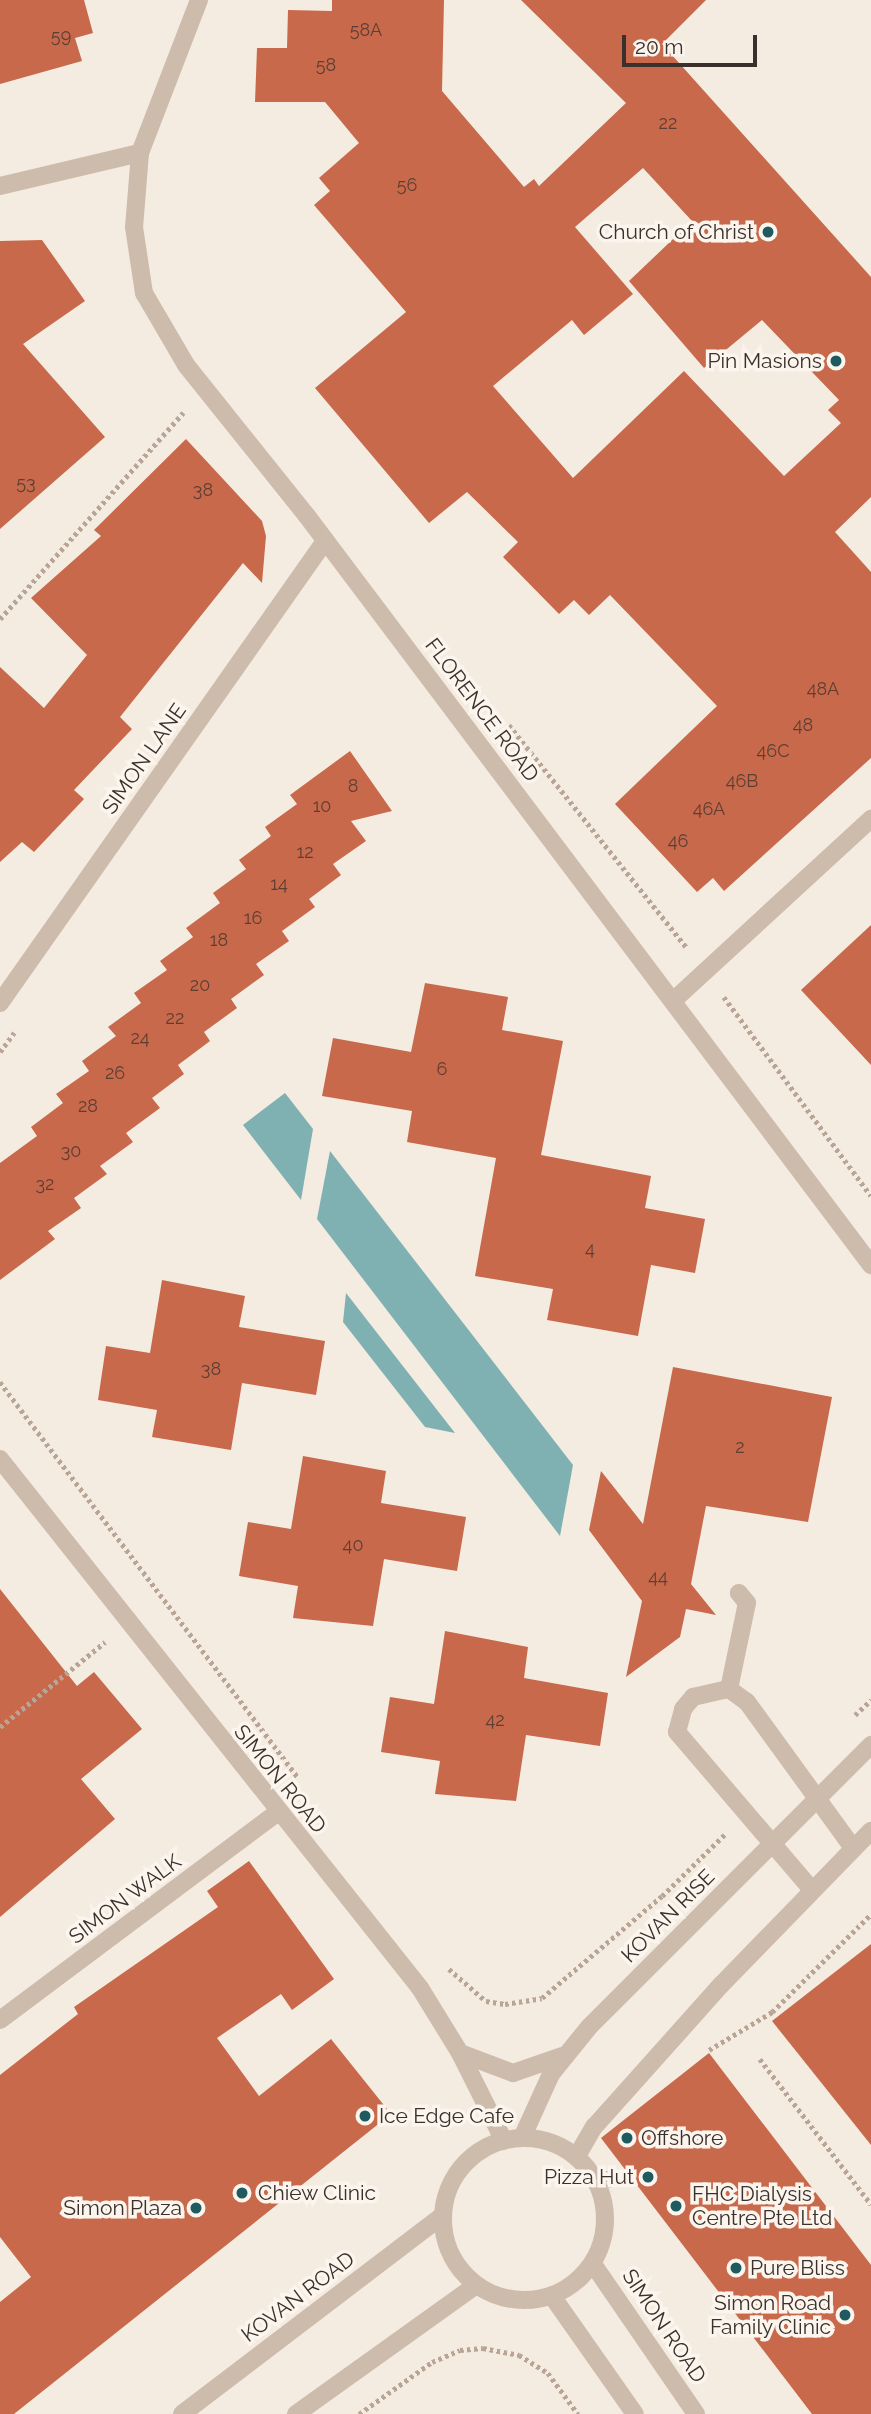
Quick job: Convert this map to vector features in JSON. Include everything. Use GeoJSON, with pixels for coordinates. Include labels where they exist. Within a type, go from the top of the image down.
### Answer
{"type":"FeatureCollection","features":[{"type":"Feature","properties":{"kind":"street","name":"FLORENCE ROAD"},"geometry":{"type":"LineString","coordinates":[[200,0],[140,153],[134,227],[144,293],[186,365],[325,541],[674,1000],[871,1265]]}},
{"type":"Feature","properties":{"kind":"street"},"geometry":{"type":"LineString","coordinates":[[0,186],[140,153]]}},
{"type":"Feature","properties":{"kind":"street","name":"SIMON LANE"},"geometry":{"type":"LineString","coordinates":[[0,1003],[325,541]]}},
{"type":"Feature","properties":{"kind":"street"},"geometry":{"type":"LineString","coordinates":[[674,1000],[871,819]]}},
{"type":"Feature","properties":{"kind":"street","name":"SIMON ROAD"},"geometry":{"type":"LineString","coordinates":[[0,1459],[277,1813],[375,1929],[420,1988],[513,2139]]}},
{"type":"Feature","properties":{"kind":"street"},"geometry":{"type":"LineString","coordinates":[[729,1689],[747,1603],[739,1593]]}},
{"type":"Feature","properties":{"kind":"street"},"geometry":{"type":"LineString","coordinates":[[812,1890],[771,1846],[677,1732],[683,1709],[693,1697],[729,1689],[747,1702],[853,1848]]}},
{"type":"Feature","properties":{"kind":"street","name":"KOVAN RISE"},"geometry":{"type":"LineString","coordinates":[[513,2139],[566,2053],[871,1745]]}},
{"type":"Feature","properties":{"kind":"street","name":"SIMON WALK"},"geometry":{"type":"LineString","coordinates":[[0,2021],[277,1813]]}},
{"type":"Feature","properties":{"kind":"street"},"geometry":{"type":"LineString","coordinates":[[577,2155],[594,2127],[812,1890],[871,1831]]}},
{"type":"Feature","properties":{"kind":"street"},"geometry":{"type":"LineString","coordinates":[[460,2053],[513,2073],[544,2066],[566,2053]]}},
{"type":"Feature","properties":{"kind":"street"},"geometry":{"type":"LineString","coordinates":[[513,2139],[545,2141],[577,2155],[599,2187],[606,2213],[604,2239],[593,2264],[575,2283],[552,2296],[510,2300],[476,2285],[455,2264],[445,2242],[442,2216],[454,2177],[484,2148],[513,2139]]}},
{"type":"Feature","properties":{"kind":"street","name":"KOVAN ROAD"},"geometry":{"type":"LineString","coordinates":[[182,2414],[442,2216]]}},
{"type":"Feature","properties":{"kind":"street","name":"SIMON ROAD"},"geometry":{"type":"LineString","coordinates":[[593,2264],[696,2414]]}},
{"type":"Feature","properties":{"kind":"street"},"geometry":{"type":"LineString","coordinates":[[296,2414],[476,2285]]}},
{"type":"Feature","properties":{"kind":"street"},"geometry":{"type":"LineString","coordinates":[[552,2296],[635,2414]]}},
{"type":"Feature","properties":{"kind":"path"},"geometry":{"type":"LineString","coordinates":[[0,619],[187,408]]}},
{"type":"Feature","properties":{"kind":"path"},"geometry":{"type":"LineString","coordinates":[[501,715],[705,971],[871,1196]]}},
{"type":"Feature","properties":{"kind":"path"},"geometry":{"type":"LineString","coordinates":[[0,1382],[304,1785]]}},
{"type":"Feature","properties":{"kind":"path"},"geometry":{"type":"LineString","coordinates":[[0,1727],[114,1634]]}},
{"type":"Feature","properties":{"kind":"path"},"geometry":{"type":"LineString","coordinates":[[852,1718],[871,1700]]}},
{"type":"Feature","properties":{"kind":"path"},"geometry":{"type":"LineString","coordinates":[[446,1965],[486,2001],[505,2004],[542,1998],[662,1896],[746,1816]]}},
{"type":"Feature","properties":{"kind":"path"},"geometry":{"type":"LineString","coordinates":[[705,2053],[772,2012],[871,1914]]}},
{"type":"Feature","properties":{"kind":"path"},"geometry":{"type":"LineString","coordinates":[[760,2059],[871,2204]]}},
{"type":"Feature","properties":{"kind":"path"},"geometry":{"type":"LineString","coordinates":[[602,2158],[610,2191]]}},
{"type":"Feature","properties":{"kind":"path"},"geometry":{"type":"LineString","coordinates":[[359,2414],[432,2362],[460,2350],[483,2347],[519,2355],[548,2373],[578,2414]]}},
{"type":"Feature","properties":{"kind":"water"},"geometry":{"type":"Polygon","coordinates":[[[285,1093],[313,1129],[301,1200],[243,1125],[285,1093]]]}},
{"type":"Feature","properties":{"kind":"water"},"geometry":{"type":"Polygon","coordinates":[[[330,1151],[573,1465],[560,1536],[317,1219],[330,1151]]]}},
{"type":"Feature","properties":{"kind":"water"},"geometry":{"type":"Polygon","coordinates":[[[346,1293],[455,1433],[425,1427],[343,1322],[346,1293]]]}},
{"type":"Feature","properties":{"kind":"building"},"geometry":{"type":"Polygon","coordinates":[[[0,0],[84,0],[93,33],[75,38],[82,61],[0,84],[0,0]]]}},
{"type":"Feature","properties":{"kind":"building"},"geometry":{"type":"Polygon","coordinates":[[[332,0],[444,0],[442,91],[524,187],[534,179],[539,186],[626,103],[521,0],[706,0],[662,44],[871,277],[871,497],[835,532],[871,572],[871,758],[724,891],[713,878],[697,892],[615,804],[717,706],[610,595],[589,615],[574,600],[559,614],[503,557],[518,542],[467,492],[429,523],[315,388],[406,312],[314,205],[330,191],[319,178],[359,143],[325,102],[255,102],[257,48],[287,48],[288,10],[332,11],[332,0]],[[643,168],[575,227],[633,294],[584,335],[572,320],[493,386],[573,478],[684,371],[784,476],[841,423],[828,410],[839,400],[762,320],[704,368],[629,281],[692,221],[643,168]]]}},
{"type":"Feature","properties":{"kind":"building"},"geometry":{"type":"Polygon","coordinates":[[[42,240],[85,301],[23,344],[105,437],[0,529],[0,241],[42,240]]]}},
{"type":"Feature","properties":{"kind":"building"},"geometry":{"type":"Polygon","coordinates":[[[186,439],[262,521],[266,536],[262,583],[243,563],[120,717],[132,729],[74,790],[84,799],[34,852],[22,842],[0,862],[0,667],[44,708],[87,655],[31,598],[101,536],[94,530],[186,439]]]}},
{"type":"Feature","properties":{"kind":"building"},"geometry":{"type":"Polygon","coordinates":[[[350,751],[392,811],[351,821],[366,841],[333,864],[341,875],[309,899],[315,907],[282,931],[289,941],[256,964],[264,975],[231,999],[237,1008],[204,1032],[210,1041],[178,1065],[184,1074],[152,1098],[160,1108],[126,1133],[133,1142],[100,1166],[107,1174],[74,1198],[81,1208],[48,1231],[55,1239],[0,1280],[0,1163],[37,1136],[31,1127],[63,1103],[56,1094],[89,1071],[82,1061],[116,1036],[108,1027],[141,1003],[134,993],[167,970],[160,961],[193,937],[186,928],[220,903],[213,893],[246,869],[239,860],[271,836],[265,827],[297,804],[290,795],[350,751]]]}},
{"type":"Feature","properties":{"kind":"building"},"geometry":{"type":"Polygon","coordinates":[[[871,925],[871,1065],[801,990],[871,925]]]}},
{"type":"Feature","properties":{"kind":"building"},"geometry":{"type":"Polygon","coordinates":[[[425,983],[508,997],[502,1030],[563,1041],[541,1155],[651,1176],[645,1208],[705,1219],[695,1273],[651,1265],[638,1336],[547,1320],[553,1289],[475,1276],[496,1158],[407,1142],[412,1111],[322,1096],[333,1038],[411,1052],[425,983]]]}},
{"type":"Feature","properties":{"kind":"building"},"geometry":{"type":"Polygon","coordinates":[[[162,1280],[245,1296],[239,1327],[325,1341],[316,1395],[242,1383],[231,1450],[152,1437],[157,1410],[98,1400],[106,1346],[150,1353],[162,1280]]]}},
{"type":"Feature","properties":{"kind":"building"},"geometry":{"type":"Polygon","coordinates":[[[673,1367],[832,1397],[808,1522],[706,1506],[691,1584],[716,1615],[686,1609],[680,1637],[626,1677],[642,1601],[589,1530],[601,1471],[643,1524],[673,1367]]]}},
{"type":"Feature","properties":{"kind":"building"},"geometry":{"type":"Polygon","coordinates":[[[303,1456],[386,1471],[381,1503],[466,1517],[457,1571],[384,1559],[373,1626],[293,1618],[298,1586],[239,1576],[248,1522],[291,1529],[303,1456]]]}},
{"type":"Feature","properties":{"kind":"building"},"geometry":{"type":"Polygon","coordinates":[[[0,1589],[77,1686],[94,1672],[142,1729],[81,1779],[115,1819],[0,1917],[0,1589]]]}},
{"type":"Feature","properties":{"kind":"building"},"geometry":{"type":"Polygon","coordinates":[[[445,1631],[528,1647],[524,1678],[608,1693],[600,1746],[526,1735],[516,1801],[435,1794],[440,1761],[381,1752],[390,1697],[434,1704],[445,1631]]]}},
{"type":"Feature","properties":{"kind":"building"},"geometry":{"type":"Polygon","coordinates":[[[249,1861],[334,1979],[292,2010],[281,1994],[217,2038],[259,2096],[331,2039],[391,2114],[14,2414],[0,2414],[0,2302],[31,2277],[0,2237],[0,2075],[78,2014],[74,2007],[218,1907],[207,1891],[249,1861]]]}},
{"type":"Feature","properties":{"kind":"building"},"geometry":{"type":"Polygon","coordinates":[[[871,1944],[871,2145],[772,2021],[871,1944]]]}},
{"type":"Feature","properties":{"kind":"building"},"geometry":{"type":"Polygon","coordinates":[[[709,2053],[871,2265],[871,2414],[812,2414],[601,2138],[709,2053]]]}},
{"type":"Feature","properties":{"kind":"place","name":"Church of Christ"},"geometry":{"type":"Point","coordinates":[768,232]}},
{"type":"Feature","properties":{"kind":"place","name":"Pin Masions"},"geometry":{"type":"Point","coordinates":[836,361]}},
{"type":"Feature","properties":{"kind":"place","name":"Ice Edge Cafe"},"geometry":{"type":"Point","coordinates":[365,2116]}},
{"type":"Feature","properties":{"kind":"place","name":"Offshore"},"geometry":{"type":"Point","coordinates":[627,2138]}},
{"type":"Feature","properties":{"kind":"place","name":"Pizza Hut"},"geometry":{"type":"Point","coordinates":[648,2177]}},
{"type":"Feature","properties":{"kind":"place","name":"Chiew Clinic"},"geometry":{"type":"Point","coordinates":[242,2193]}},
{"type":"Feature","properties":{"kind":"place","name":"FHC Dialysis Centre Pte Ltd"},"geometry":{"type":"Point","coordinates":[676,2206]}},
{"type":"Feature","properties":{"kind":"place","name":"Simon Plaza"},"geometry":{"type":"Point","coordinates":[196,2208]}},
{"type":"Feature","properties":{"kind":"place","name":"Pure Bliss"},"geometry":{"type":"Point","coordinates":[736,2268]}},
{"type":"Feature","properties":{"kind":"place","name":"Simon Road Family Clinic"},"geometry":{"type":"Point","coordinates":[845,2315]}}]}
